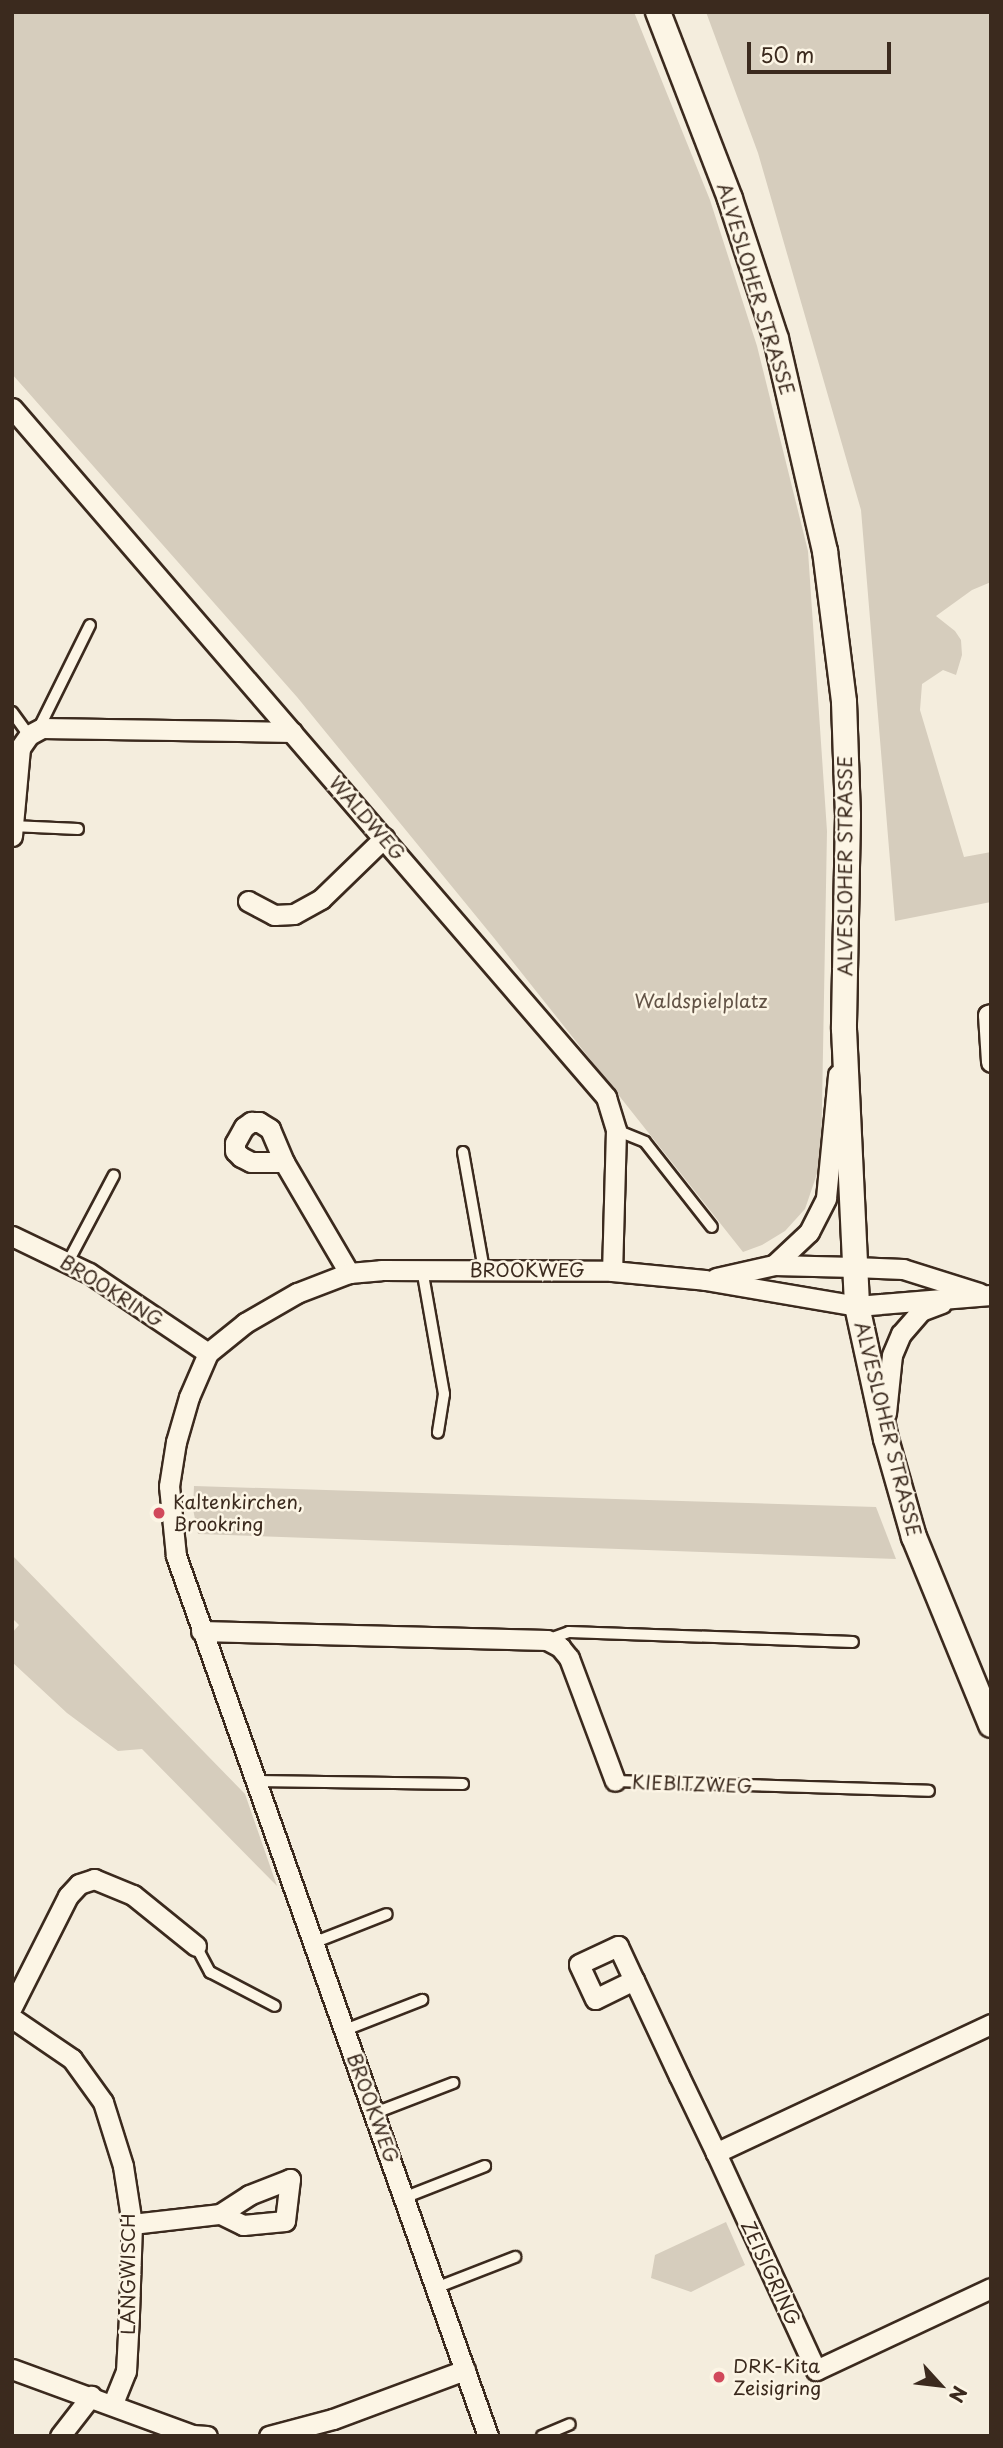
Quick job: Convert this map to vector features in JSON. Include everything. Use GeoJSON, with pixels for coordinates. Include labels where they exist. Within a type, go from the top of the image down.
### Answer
{"type":"FeatureCollection","features":[{"type":"Feature","properties":{"kind":"street","name":"ALVESLOHER STRASSE"},"geometry":{"type":"LineString","coordinates":[[659,12],[730,199],[776,339],[825,551],[844,702],[844,1029],[858,1306],[886,1439],[914,1537],[991,1725]]}},
{"type":"Feature","properties":{"kind":"street","name":"WALDWEG"},"geometry":{"type":"LineString","coordinates":[[12,408],[585,1069],[606,1097],[616,1130],[611,1271]]}},
{"type":"Feature","properties":{"kind":"street"},"geometry":{"type":"LineString","coordinates":[[12,836],[16,764],[20,748],[34,733],[57,726],[292,732]]}},
{"type":"Feature","properties":{"kind":"street"},"geometry":{"type":"LineString","coordinates":[[248,901],[274,915],[294,914],[321,899],[384,838]]}},
{"type":"Feature","properties":{"kind":"street"},"geometry":{"type":"LineString","coordinates":[[991,1014],[988,1015],[991,1062]]}},
{"type":"Feature","properties":{"kind":"street"},"geometry":{"type":"LineString","coordinates":[[774,1265],[809,1232],[826,1198],[844,1029]]}},
{"type":"Feature","properties":{"kind":"street"},"geometry":{"type":"LineString","coordinates":[[284,1162],[349,1273]]}},
{"type":"Feature","properties":{"kind":"street","name":"BROOKRING"},"geometry":{"type":"LineString","coordinates":[[12,1236],[68,1262],[208,1353]]}},
{"type":"Feature","properties":{"kind":"street","name":"BROOKWEG"},"geometry":{"type":"LineString","coordinates":[[705,1280],[774,1265],[854,1266],[903,1269],[953,1283],[980,1295]]}},
{"type":"Feature","properties":{"kind":"street","name":"BROOKWEG"},"geometry":{"type":"LineString","coordinates":[[488,2436],[438,2287],[176,1556],[169,1486],[176,1442],[189,1396],[208,1353],[245,1323],[297,1293],[349,1273],[421,1269],[611,1271],[705,1280],[858,1306],[980,1295]]}},
{"type":"Feature","properties":{"kind":"street"},"geometry":{"type":"LineString","coordinates":[[886,1439],[887,1394],[892,1355],[901,1334],[921,1311],[980,1295]]}},
{"type":"Feature","properties":{"kind":"street"},"geometry":{"type":"LineString","coordinates":[[201,1631],[547,1640]]}},
{"type":"Feature","properties":{"kind":"street","name":"KIEBITZWEG"},"geometry":{"type":"LineString","coordinates":[[547,1640],[560,1647],[569,1658],[615,1781]]}},
{"type":"Feature","properties":{"kind":"street"},"geometry":{"type":"LineString","coordinates":[[12,2007],[68,1896],[79,1884],[94,1879],[133,1895],[151,1906],[196,1946]]}},
{"type":"Feature","properties":{"kind":"street","name":"ZEISIGRING"},"geometry":{"type":"LineString","coordinates":[[634,1980],[816,2370],[991,2288]]}},
{"type":"Feature","properties":{"kind":"street","name":"LANGWISCH"},"geometry":{"type":"LineString","coordinates":[[12,2018],[72,2059],[103,2102],[123,2166],[132,2224],[126,2371],[113,2404]]}},
{"type":"Feature","properties":{"kind":"street"},"geometry":{"type":"LineString","coordinates":[[716,2153],[991,2024]]}},
{"type":"Feature","properties":{"kind":"street"},"geometry":{"type":"LineString","coordinates":[[132,2224],[220,2214]]}},
{"type":"Feature","properties":{"kind":"street"},"geometry":{"type":"LineString","coordinates":[[12,2369],[113,2404],[191,2435],[207,2436]]}},
{"type":"Feature","properties":{"kind":"street"},"geometry":{"type":"LineString","coordinates":[[269,2436],[333,2419],[465,2370]]}},
{"type":"Feature","properties":{"kind":"street"},"geometry":{"type":"LineString","coordinates":[[60,2436],[91,2396]]}},
{"type":"Feature","properties":{"kind":"lane"},"geometry":{"type":"LineString","coordinates":[[12,712],[34,733],[90,625]]}},
{"type":"Feature","properties":{"kind":"lane"},"geometry":{"type":"LineString","coordinates":[[13,826],[78,829]]}},
{"type":"Feature","properties":{"kind":"lane"},"geometry":{"type":"LineString","coordinates":[[616,1130],[645,1142],[712,1227]]}},
{"type":"Feature","properties":{"kind":"lane"},"geometry":{"type":"LineString","coordinates":[[463,1152],[484,1270]]}},
{"type":"Feature","properties":{"kind":"lane"},"geometry":{"type":"LineString","coordinates":[[68,1262],[114,1175]]}},
{"type":"Feature","properties":{"kind":"lane"},"geometry":{"type":"LineString","coordinates":[[421,1269],[444,1394],[438,1433]]}},
{"type":"Feature","properties":{"kind":"lane"},"geometry":{"type":"LineString","coordinates":[[547,1640],[569,1632],[853,1642]]}},
{"type":"Feature","properties":{"kind":"lane"},"geometry":{"type":"LineString","coordinates":[[256,1781],[463,1784]]}},
{"type":"Feature","properties":{"kind":"lane","name":"KIEBITZWEG"},"geometry":{"type":"LineString","coordinates":[[615,1781],[929,1791]]}},
{"type":"Feature","properties":{"kind":"lane"},"geometry":{"type":"LineString","coordinates":[[313,1943],[387,1914]]}},
{"type":"Feature","properties":{"kind":"lane"},"geometry":{"type":"LineString","coordinates":[[196,1946],[210,1972],[275,2007]]}},
{"type":"Feature","properties":{"kind":"lane"},"geometry":{"type":"LineString","coordinates":[[345,2031],[422,2000]]}},
{"type":"Feature","properties":{"kind":"lane"},"geometry":{"type":"LineString","coordinates":[[375,2113],[453,2083]]}},
{"type":"Feature","properties":{"kind":"lane"},"geometry":{"type":"LineString","coordinates":[[406,2197],[485,2166]]}},
{"type":"Feature","properties":{"kind":"lane"},"geometry":{"type":"LineString","coordinates":[[438,2287],[515,2257]]}},
{"type":"Feature","properties":{"kind":"lane"},"geometry":{"type":"LineString","coordinates":[[542,2436],[570,2424]]}},
{"type":"Feature","properties":{"kind":"green space","name":"Waldspielplatz"},"geometry":{"type":"Polygon","coordinates":[[[12,12],[634,12],[710,200],[757,346],[808,551],[827,831],[821,1162],[805,1209],[785,1231],[762,1245],[743,1252],[494,938],[297,697],[12,374],[12,12]]]}},
{"type":"Feature","properties":{"kind":"green space"},"geometry":{"type":"Polygon","coordinates":[[[706,12],[991,12],[991,582],[972,590],[936,616],[955,631],[961,640],[962,655],[956,675],[943,670],[922,684],[920,710],[964,857],[991,852],[991,902],[895,921],[861,510],[758,153],[706,12]]]}},
{"type":"Feature","properties":{"kind":"green space"},"geometry":{"type":"Polygon","coordinates":[[[194,1486],[876,1507],[896,1559],[198,1534],[193,1509],[194,1486]]]}},
{"type":"Feature","properties":{"kind":"green space"},"geometry":{"type":"Polygon","coordinates":[[[12,1555],[245,1794],[277,1886],[142,1749],[118,1751],[67,1713],[12,1662],[12,1633],[19,1625],[12,1618],[12,1555]]]}},
{"type":"Feature","properties":{"kind":"green space"},"geometry":{"type":"Polygon","coordinates":[[[726,2222],[745,2265],[691,2292],[651,2278],[655,2255],[726,2222]]]}},
{"type":"Feature","properties":{"kind":"place","name":"Kaltenkirchen, Brookring"},"geometry":{"type":"Point","coordinates":[159,1513]}},
{"type":"Feature","properties":{"kind":"place","name":"DRK-Kita Zeisigring"},"geometry":{"type":"Point","coordinates":[719,2377]}}]}
